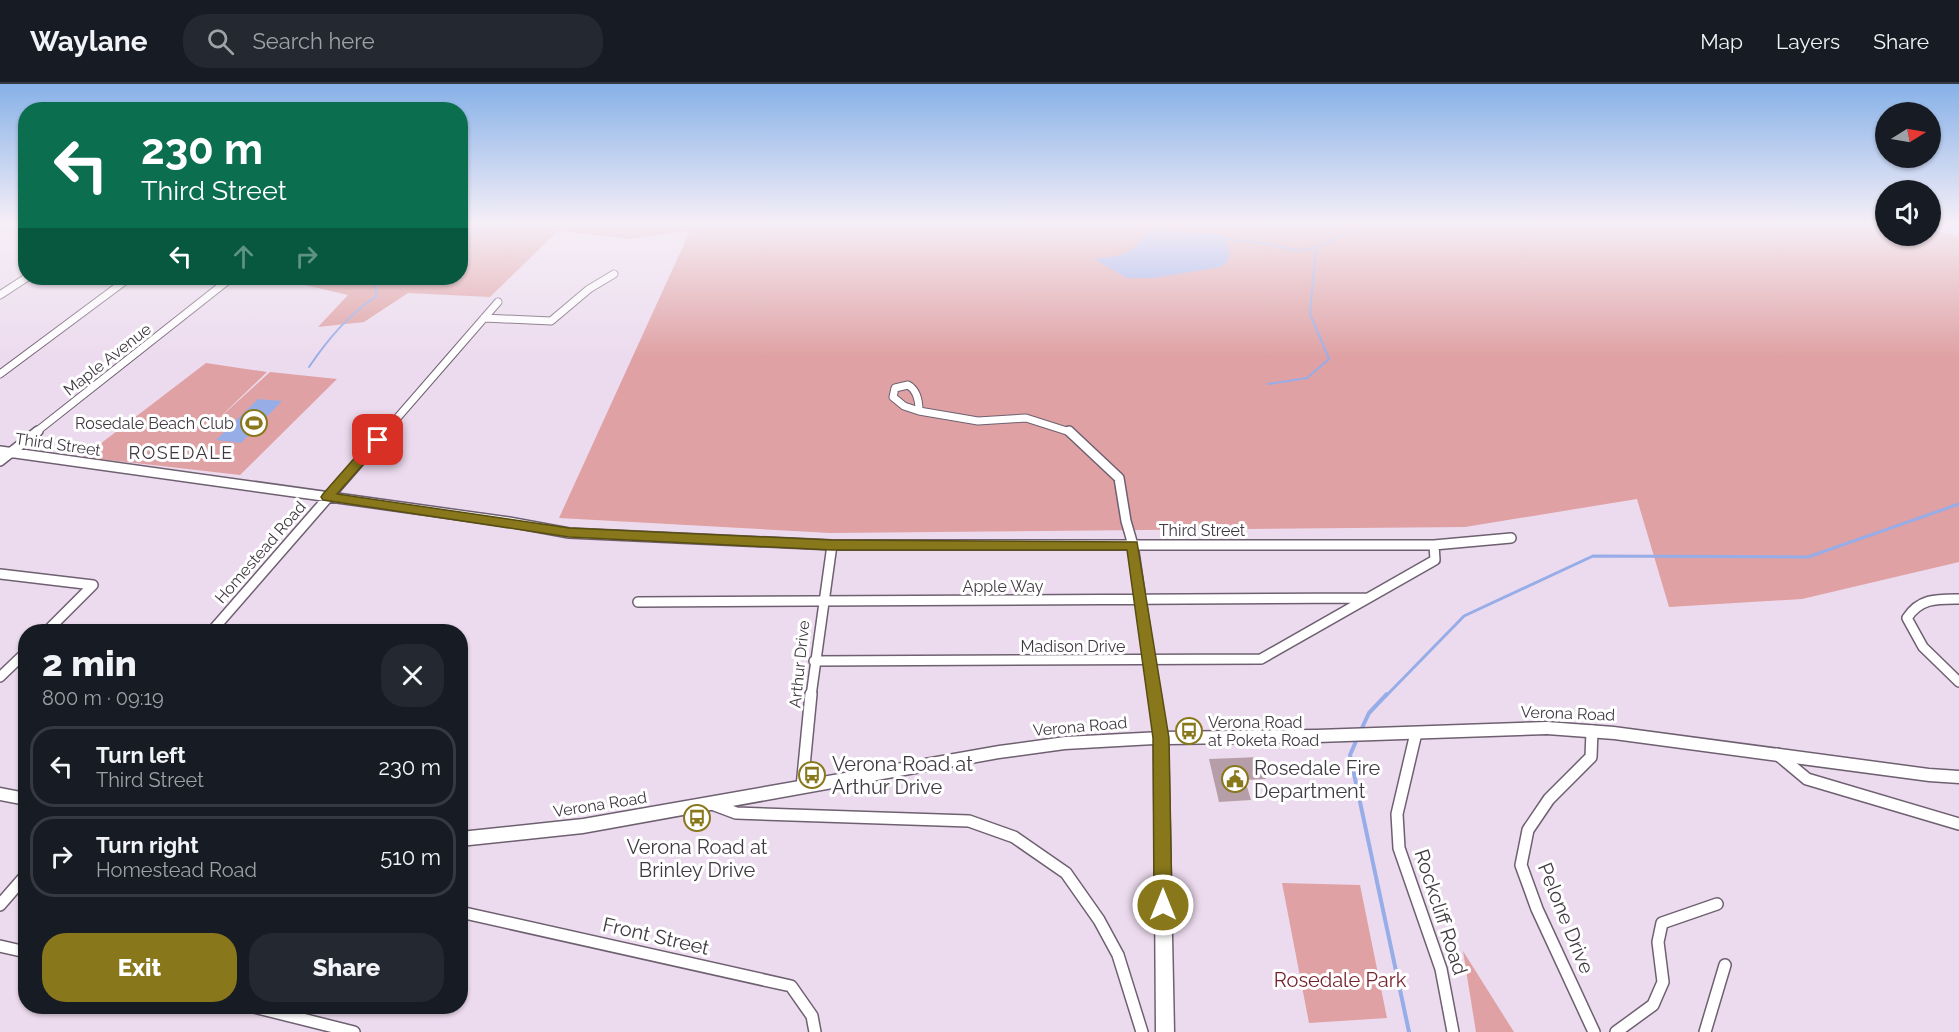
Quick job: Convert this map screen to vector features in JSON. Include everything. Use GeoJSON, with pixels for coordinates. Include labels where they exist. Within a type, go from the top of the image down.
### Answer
{"type":"FeatureCollection","features":[{"type":"Feature","properties":{"kind":"street"},"geometry":{"type":"LineString","coordinates":[[484,318],[551,321],[590,289],[614,274]]}},
{"type":"Feature","properties":{"kind":"street"},"geometry":{"type":"LineString","coordinates":[[0,295],[18,283]]}},
{"type":"Feature","properties":{"kind":"street"},"geometry":{"type":"LineString","coordinates":[[0,374],[120,285]]}},
{"type":"Feature","properties":{"kind":"street","name":"Maple Avenue"},"geometry":{"type":"LineString","coordinates":[[0,461],[222,285]]}},
{"type":"Feature","properties":{"kind":"street","name":"Homestead Road"},"geometry":{"type":"LineString","coordinates":[[218,624],[498,302]]}},
{"type":"Feature","properties":{"kind":"street"},"geometry":{"type":"LineString","coordinates":[[919,412],[978,421],[1026,418],[1068,430],[1119,478],[1126,521],[1133,545],[1161,738],[1165,1032]]}},
{"type":"Feature","properties":{"kind":"street","name":"Third Street"},"geometry":{"type":"LineString","coordinates":[[0,451],[509,522],[569,533],[832,545],[1434,545],[1511,538]]}},
{"type":"Feature","properties":{"kind":"street","name":"Arthur Drive"},"geometry":{"type":"LineString","coordinates":[[802,787],[821,600],[832,545]]}},
{"type":"Feature","properties":{"kind":"street","name":"Madison Drive"},"geometry":{"type":"LineString","coordinates":[[814,661],[1261,659],[1435,560],[1434,545]]}},
{"type":"Feature","properties":{"kind":"street"},"geometry":{"type":"LineString","coordinates":[[0,574],[93,585],[54,624]]}},
{"type":"Feature","properties":{"kind":"street","name":"Apple Way"},"geometry":{"type":"LineString","coordinates":[[638,602],[1368,598]]}},
{"type":"Feature","properties":{"kind":"street"},"geometry":{"type":"LineString","coordinates":[[1959,599],[1926,599],[1913,608],[1908,618],[1923,646],[1959,682]]}},
{"type":"Feature","properties":{"kind":"street"},"geometry":{"type":"LineString","coordinates":[[0,677],[18,660]]}},
{"type":"Feature","properties":{"kind":"street","name":"Verona Road"},"geometry":{"type":"LineString","coordinates":[[468,838],[583,826],[1043,746],[1161,738],[1317,736],[1547,728],[1592,731],[1959,777]]}},
{"type":"Feature","properties":{"kind":"street","name":"Pelone Drive"},"geometry":{"type":"LineString","coordinates":[[1592,731],[1591,757],[1549,799],[1528,830],[1521,866],[1537,909],[1594,1032]]}},
{"type":"Feature","properties":{"kind":"street","name":"Rockcliff Road"},"geometry":{"type":"LineString","coordinates":[[1416,733],[1397,814],[1399,848],[1441,969],[1453,1032]]}},
{"type":"Feature","properties":{"kind":"street"},"geometry":{"type":"LineString","coordinates":[[1777,754],[1807,779],[1959,824]]}},
{"type":"Feature","properties":{"kind":"street"},"geometry":{"type":"LineString","coordinates":[[0,794],[18,797]]}},
{"type":"Feature","properties":{"kind":"street"},"geometry":{"type":"LineString","coordinates":[[712,804],[736,813],[969,821],[1014,837],[1066,873],[1099,920],[1118,955],[1142,1032]]}},
{"type":"Feature","properties":{"kind":"street"},"geometry":{"type":"LineString","coordinates":[[0,905],[18,884]]}},
{"type":"Feature","properties":{"kind":"street"},"geometry":{"type":"LineString","coordinates":[[1616,1032],[1653,1005],[1663,982],[1658,942],[1662,923],[1717,904]]}},
{"type":"Feature","properties":{"kind":"street","name":"Front Street"},"geometry":{"type":"LineString","coordinates":[[468,914],[790,986],[812,1016],[815,1032]]}},
{"type":"Feature","properties":{"kind":"street"},"geometry":{"type":"LineString","coordinates":[[0,946],[18,950]]}},
{"type":"Feature","properties":{"kind":"street"},"geometry":{"type":"LineString","coordinates":[[1705,1032],[1725,965]]}},
{"type":"Feature","properties":{"kind":"street"},"geometry":{"type":"LineString","coordinates":[[282,1014],[354,1032]]}},
{"type":"Feature","properties":{"kind":"green space"},"geometry":{"type":"Polygon","coordinates":[[[468,269],[519,269],[490,297],[408,293],[364,322],[318,327],[348,295],[305,285],[468,285],[468,269]]]}},
{"type":"Feature","properties":{"kind":"green space"},"geometry":{"type":"Polygon","coordinates":[[[673,269],[1959,269],[1959,562],[1802,599],[1669,607],[1637,499],[1465,527],[830,533],[559,518],[673,269]]]}},
{"type":"Feature","properties":{"kind":"green space"},"geometry":{"type":"Polygon","coordinates":[[[206,363],[267,372],[215,422],[270,372],[337,379],[240,475],[83,457],[206,363]]]}},
{"type":"Feature","properties":{"kind":"green space","name":"Rosedale Park"},"geometry":{"type":"Polygon","coordinates":[[[1282,883],[1360,885],[1387,1018],[1309,1023],[1282,883]]]}},
{"type":"Feature","properties":{"kind":"green space"},"geometry":{"type":"Polygon","coordinates":[[[1463,951],[1514,1032],[1476,1032],[1463,951]]]}},
{"type":"Feature","properties":{"kind":"water"},"geometry":{"type":"Polygon","coordinates":[[[1112,269],[1206,269],[1153,278],[1127,278],[1112,269]]]}},
{"type":"Feature","properties":{"kind":"water"},"geometry":{"type":"Polygon","coordinates":[[[258,399],[282,401],[241,443],[216,440],[258,399]]]}},
{"type":"Feature","properties":{"kind":"building","name":"Rosedale Fire Department"},"geometry":{"type":"Polygon","coordinates":[[[1260,757],[1266,779],[1245,780],[1251,800],[1219,802],[1209,759],[1260,757]]]}},
{"type":"Feature","properties":{"kind":"waterway"},"geometry":{"type":"LineString","coordinates":[[1268,384],[1307,378],[1329,359],[1310,314],[1314,269]]}},
{"type":"Feature","properties":{"kind":"waterway"},"geometry":{"type":"LineString","coordinates":[[309,367],[339,328],[377,296],[374,285]]}},
{"type":"Feature","properties":{"kind":"waterway"},"geometry":{"type":"LineString","coordinates":[[1386,696],[1464,616],[1593,556],[1808,557],[1959,504]]}},
{"type":"Feature","properties":{"kind":"waterway"},"geometry":{"type":"LineString","coordinates":[[1361,730],[1369,713],[1387,694]]}},
{"type":"Feature","properties":{"kind":"waterway"},"geometry":{"type":"LineString","coordinates":[[1357,739],[1350,755],[1409,1032]]}},
{"type":"Feature","properties":{"kind":"place","name":"Rosedale Beach Club"},"geometry":{"type":"Point","coordinates":[254,423]}},
{"type":"Feature","properties":{"kind":"place","name":"Verona Road at Poketa Road"},"geometry":{"type":"Point","coordinates":[1189,731]}},
{"type":"Feature","properties":{"kind":"place","name":"Verona Road at Arthur Drive"},"geometry":{"type":"Point","coordinates":[812,775]}},
{"type":"Feature","properties":{"kind":"place","name":"Rosedale Fire Department"},"geometry":{"type":"Point","coordinates":[1235,779]}},
{"type":"Feature","properties":{"kind":"place","name":"Verona Road at Brinley Drive"},"geometry":{"type":"Point","coordinates":[697,818]}},
{"type":"Feature","properties":{"kind":"district","name":"ROSEDALE"},"geometry":{"type":"Point","coordinates":[181,453]}},
{"type":"Feature","properties":{"kind":"route"},"geometry":{"type":"LineString","coordinates":[[378,440],[328,497],[509,522],[569,533],[832,545],[1133,545],[1161,738],[1163,905]]}}]}
